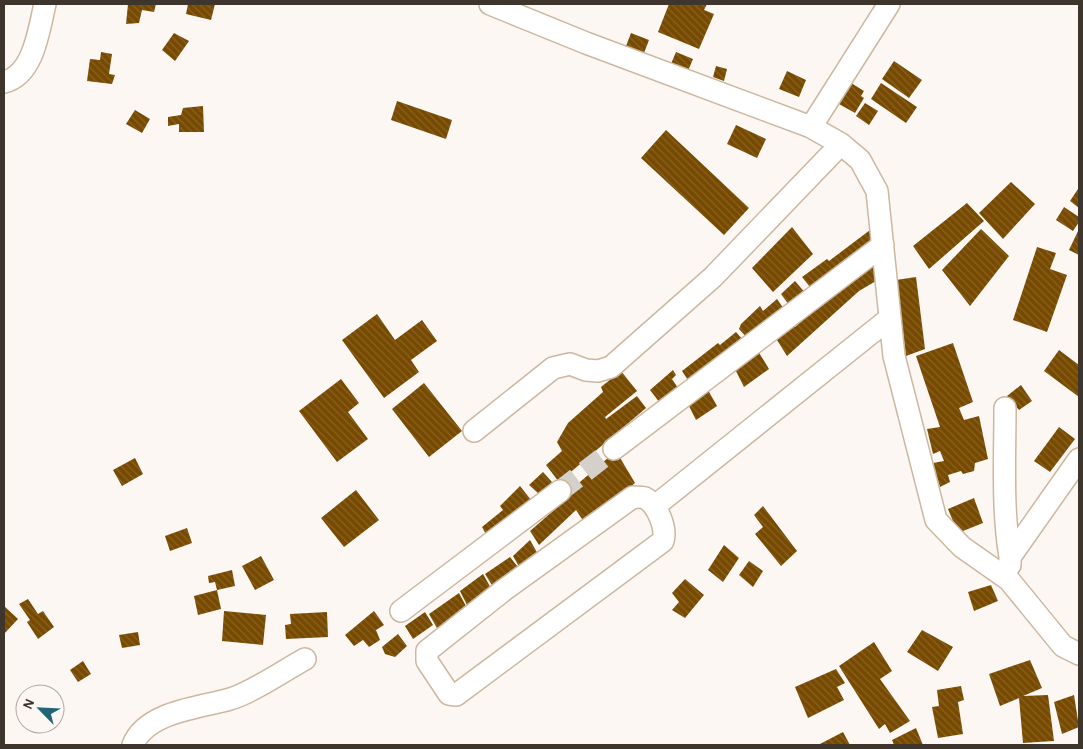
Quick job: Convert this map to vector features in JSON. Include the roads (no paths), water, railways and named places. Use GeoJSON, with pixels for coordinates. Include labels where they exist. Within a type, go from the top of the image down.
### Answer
{"type":"FeatureCollection","features":[{"type":"Feature","properties":{"kind":"street"},"geometry":{"type":"LineString","coordinates":[[4,82],[20,72],[31,55],[45,4]]}},
{"type":"Feature","properties":{"kind":"street"},"geometry":{"type":"LineString","coordinates":[[490,4],[586,43],[811,127],[841,144],[860,160],[877,191],[894,356],[936,520],[962,547],[1009,580],[1063,646],[1079,654]]}},
{"type":"Feature","properties":{"kind":"street"},"geometry":{"type":"LineString","coordinates":[[811,127],[889,4]]}},
{"type":"Feature","properties":{"kind":"street"},"geometry":{"type":"LineString","coordinates":[[474,431],[553,368],[570,364],[586,370],[598,371],[611,368],[713,277],[841,144]]}},
{"type":"Feature","properties":{"kind":"street"},"geometry":{"type":"LineString","coordinates":[[614,449],[883,245]]}},
{"type":"Feature","properties":{"kind":"street"},"geometry":{"type":"LineString","coordinates":[[655,506],[890,318]]}},
{"type":"Feature","properties":{"kind":"street"},"geometry":{"type":"LineString","coordinates":[[1005,408],[1004,498],[1005,526],[1010,557],[1009,580]]}},
{"type":"Feature","properties":{"kind":"street"},"geometry":{"type":"LineString","coordinates":[[1010,557],[1079,459]]}},
{"type":"Feature","properties":{"kind":"street"},"geometry":{"type":"LineString","coordinates":[[401,611],[560,491]]}},
{"type":"Feature","properties":{"kind":"street"},"geometry":{"type":"LineString","coordinates":[[633,497],[644,498],[655,506],[665,534],[663,540],[456,695],[449,694],[427,661],[427,651],[504,590],[633,497]]}},
{"type":"Feature","properties":{"kind":"street"},"geometry":{"type":"LineString","coordinates":[[133,745],[142,731],[160,720],[188,707],[231,699],[305,659]]}},
{"type":"Feature","properties":{"kind":"tunnel"},"geometry":{"type":"LineString","coordinates":[[560,491],[614,449]]}}]}
